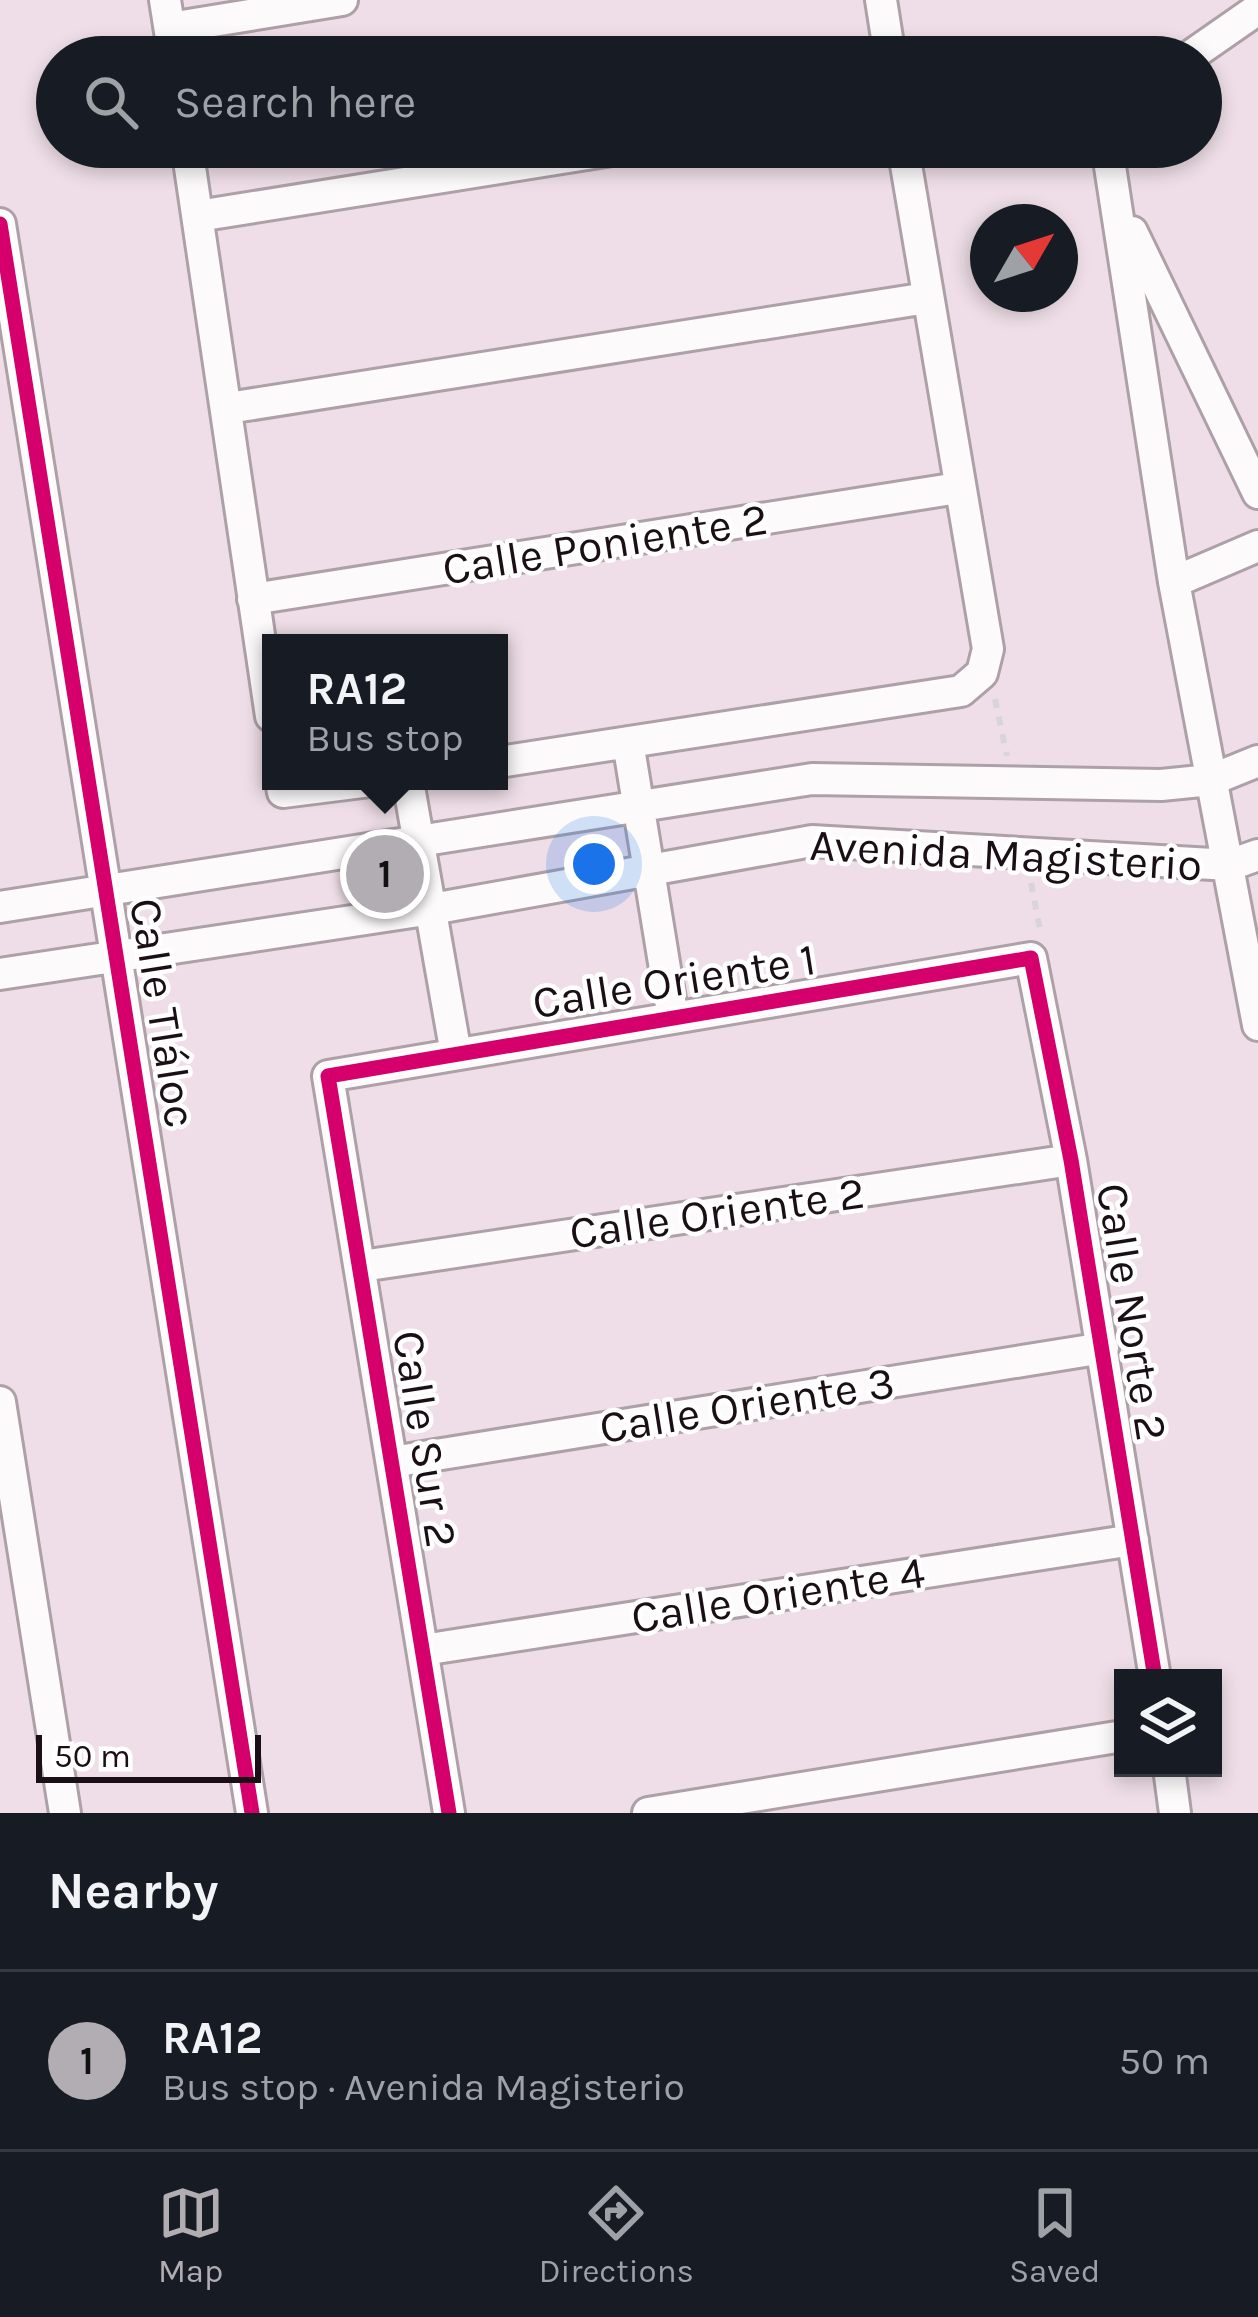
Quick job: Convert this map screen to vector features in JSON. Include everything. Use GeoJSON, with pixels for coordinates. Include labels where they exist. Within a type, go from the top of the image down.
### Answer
{"type":"FeatureCollection","features":[{"type":"Feature","properties":{"kind":"street"},"geometry":{"type":"LineString","coordinates":[[170,28],[343,0]]}},
{"type":"Feature","properties":{"kind":"street"},"geometry":{"type":"LineString","coordinates":[[881,0],[887,36]]}},
{"type":"Feature","properties":{"kind":"street"},"geometry":{"type":"LineString","coordinates":[[1222,40],[1254,24]]}},
{"type":"Feature","properties":{"kind":"street"},"geometry":{"type":"LineString","coordinates":[[191,168],[262,658]]}},
{"type":"Feature","properties":{"kind":"street"},"geometry":{"type":"LineString","coordinates":[[197,216],[499,168]]}},
{"type":"Feature","properties":{"kind":"street"},"geometry":{"type":"LineString","coordinates":[[508,761],[961,691],[982,673],[988,649],[907,168]]}},
{"type":"Feature","properties":{"kind":"street"},"geometry":{"type":"LineString","coordinates":[[1111,168],[1174,581],[1211,780],[1244,860],[1258,1025]]}},
{"type":"Feature","properties":{"kind":"street"},"geometry":{"type":"LineString","coordinates":[[1119,205],[1258,493]]}},
{"type":"Feature","properties":{"kind":"street","name":"Calle Tláloc"},"geometry":{"type":"LineString","coordinates":[[0,224],[252,1813]]}},
{"type":"Feature","properties":{"kind":"street"},"geometry":{"type":"LineString","coordinates":[[228,408],[927,298]]}},
{"type":"Feature","properties":{"kind":"street","name":"Calle Poniente 2"},"geometry":{"type":"LineString","coordinates":[[253,599],[958,488]]}},
{"type":"Feature","properties":{"kind":"street"},"geometry":{"type":"LineString","coordinates":[[1174,581],[1258,546]]}},
{"type":"Feature","properties":{"kind":"street"},"geometry":{"type":"LineString","coordinates":[[628,742],[673,1018]]}},
{"type":"Feature","properties":{"kind":"street"},"geometry":{"type":"LineString","coordinates":[[1211,780],[1258,761]]}},
{"type":"Feature","properties":{"kind":"street","name":"Avenida Magisterio"},"geometry":{"type":"LineString","coordinates":[[0,907],[812,778],[1012,783],[1211,780]]}},
{"type":"Feature","properties":{"kind":"street"},"geometry":{"type":"LineString","coordinates":[[410,790],[457,1054]]}},
{"type":"Feature","properties":{"kind":"street","name":"Avenida Magisterio"},"geometry":{"type":"LineString","coordinates":[[0,974],[432,909],[812,841],[1244,860]]}},
{"type":"Feature","properties":{"kind":"street","name":"Calle Oriente 1"},"geometry":{"type":"LineString","coordinates":[[328,1076],[1031,958]]}},
{"type":"Feature","properties":{"kind":"street","name":"Calle Norte 2"},"geometry":{"type":"LineString","coordinates":[[1031,958],[1071,1160],[1154,1669]]}},
{"type":"Feature","properties":{"kind":"street","name":"Calle Sur 2"},"geometry":{"type":"LineString","coordinates":[[328,1076],[449,1813]]}},
{"type":"Feature","properties":{"kind":"street","name":"Calle Oriente 2"},"geometry":{"type":"LineString","coordinates":[[362,1266],[1071,1160]]}},
{"type":"Feature","properties":{"kind":"street","name":"Calle Oriente 3"},"geometry":{"type":"LineString","coordinates":[[392,1462],[1103,1348]]}},
{"type":"Feature","properties":{"kind":"street"},"geometry":{"type":"LineString","coordinates":[[0,1402],[10,1532],[65,1813]]}},
{"type":"Feature","properties":{"kind":"street","name":"Calle Oriente 4"},"geometry":{"type":"LineString","coordinates":[[423,1650],[1132,1540]]}},
{"type":"Feature","properties":{"kind":"street"},"geometry":{"type":"LineString","coordinates":[[647,1813],[1114,1737]]}},
{"type":"Feature","properties":{"kind":"street"},"geometry":{"type":"LineString","coordinates":[[1170,1777],[1175,1813]]}},
{"type":"Feature","properties":{"kind":"path"},"geometry":{"type":"LineString","coordinates":[[982,673],[998,704],[1012,783]]}},
{"type":"Feature","properties":{"kind":"cycle path"},"geometry":{"type":"LineString","coordinates":[[0,224],[252,1813]]}},
{"type":"Feature","properties":{"kind":"cycle path"},"geometry":{"type":"LineString","coordinates":[[449,1813],[328,1076],[1031,958],[1071,1160],[1154,1669]]}},
{"type":"Feature","properties":{"kind":"place","name":"RA12"},"geometry":{"type":"Point","coordinates":[385,874]}}]}
